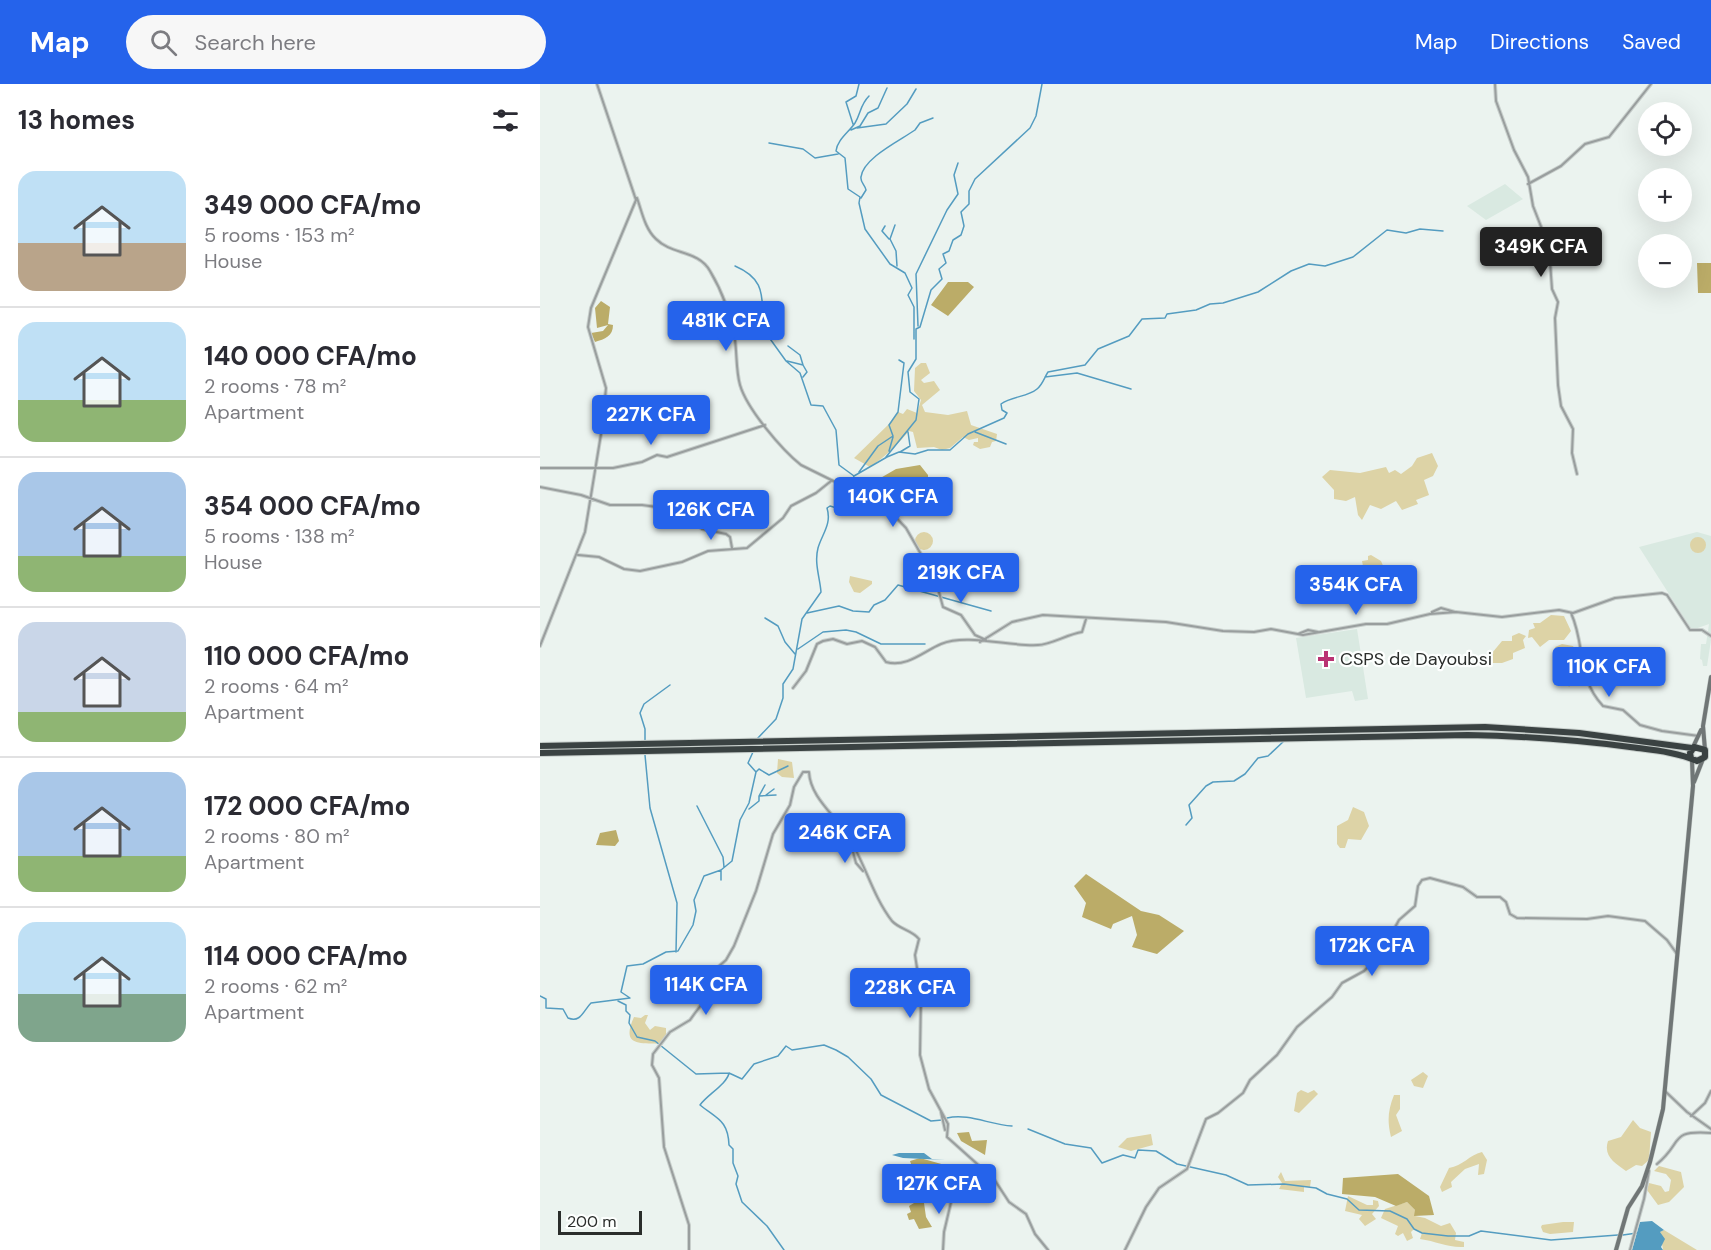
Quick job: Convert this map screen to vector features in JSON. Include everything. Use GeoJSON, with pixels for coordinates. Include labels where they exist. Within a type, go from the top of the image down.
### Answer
{"type":"FeatureCollection","features":[{"type":"Feature","properties":{"kind":"highway"},"geometry":{"type":"LineString","coordinates":[[540,753],[752,745],[761,741],[1485,727],[1579,733],[1692,748],[1699,746],[1708,751],[1703,759]]}},
{"type":"Feature","properties":{"kind":"highway"},"geometry":{"type":"LineString","coordinates":[[540,746],[752,745],[759,749],[1468,735],[1570,740],[1691,758],[1697,761],[1711,760]]}},
{"type":"Feature","properties":{"kind":"highway"},"geometry":{"type":"LineString","coordinates":[[1691,758],[1692,748]]}},
{"type":"Feature","properties":{"kind":"street"},"geometry":{"type":"LineString","coordinates":[[597,84],[636,195],[654,238],[667,247],[695,256],[712,273],[731,322],[742,393],[765,425],[795,460],[844,488],[886,507],[899,519],[931,568],[943,607],[961,615],[975,635],[991,643]]}},
{"type":"Feature","properties":{"kind":"street"},"geometry":{"type":"LineString","coordinates":[[1495,84],[1496,101],[1514,150],[1526,171],[1540,230],[1551,255],[1552,289],[1558,302],[1555,318],[1560,374],[1558,385],[1561,406],[1573,429],[1572,453],[1577,474]]}},
{"type":"Feature","properties":{"kind":"street"},"geometry":{"type":"LineString","coordinates":[[1528,184],[1562,166],[1588,142],[1609,137],[1651,84]]}},
{"type":"Feature","properties":{"kind":"street"},"geometry":{"type":"LineString","coordinates":[[540,646],[577,555],[585,531],[591,498],[606,395],[590,335],[589,317],[634,207],[636,195]]}},
{"type":"Feature","properties":{"kind":"street"},"geometry":{"type":"LineString","coordinates":[[540,468],[595,468],[628,465],[657,455],[667,457],[765,425]]}},
{"type":"Feature","properties":{"kind":"street"},"geometry":{"type":"LineString","coordinates":[[577,555],[599,557],[624,569],[640,571],[682,562],[702,552],[732,548],[744,549],[751,546],[783,518],[791,506],[816,493],[831,481]]}},
{"type":"Feature","properties":{"kind":"street"},"geometry":{"type":"LineString","coordinates":[[540,487],[591,498],[610,505],[636,504],[679,510],[702,529],[726,534],[730,537],[732,548]]}},
{"type":"Feature","properties":{"kind":"street"},"geometry":{"type":"LineString","coordinates":[[980,642],[1012,622],[1043,615],[1166,622],[1223,631],[1254,632],[1271,629],[1297,634],[1308,630],[1321,633],[1366,624],[1387,624],[1430,614],[1441,608],[1502,617],[1559,610],[1571,612],[1615,598],[1662,593],[1667,595],[1690,630],[1702,630],[1711,636]]}},
{"type":"Feature","properties":{"kind":"street"},"geometry":{"type":"LineString","coordinates":[[1571,612],[1583,654],[1586,683],[1603,706],[1623,710],[1640,725],[1662,731],[1699,736]]}},
{"type":"Feature","properties":{"kind":"street"},"geometry":{"type":"LineString","coordinates":[[793,688],[806,671],[817,644],[823,641],[833,639],[847,644],[862,641],[875,647],[883,659],[890,663],[906,662],[929,652],[942,643],[963,640],[1041,645],[1082,632],[1086,619]]}},
{"type":"Feature","properties":{"kind":"street"},"geometry":{"type":"LineString","coordinates":[[1692,748],[1703,726],[1711,677]]}},
{"type":"Feature","properties":{"kind":"street"},"geometry":{"type":"LineString","coordinates":[[1703,726],[1708,751]]}},
{"type":"Feature","properties":{"kind":"street"},"geometry":{"type":"LineString","coordinates":[[1616,1250],[1626,1217],[1648,1167],[1666,1092],[1693,786],[1691,758]]}},
{"type":"Feature","properties":{"kind":"street"},"geometry":{"type":"LineString","coordinates":[[1693,786],[1703,759]]}},
{"type":"Feature","properties":{"kind":"street"},"geometry":{"type":"LineString","coordinates":[[689,1250],[689,1225],[663,1147],[659,1078],[652,1065],[653,1054],[669,1032],[690,1020],[708,996],[710,974],[726,960],[734,946],[756,891],[773,834],[790,805],[794,787],[803,772],[809,772],[810,785],[850,842],[856,864],[864,873],[892,921],[919,939],[915,955],[921,994],[920,1055],[929,1089],[948,1124],[947,1138],[994,1179],[1009,1202],[1026,1214],[1035,1234],[1048,1250]]}},
{"type":"Feature","properties":{"kind":"street"},"geometry":{"type":"LineString","coordinates":[[1125,1250],[1146,1207],[1159,1188],[1187,1169],[1206,1119],[1238,1098],[1250,1080],[1277,1055],[1297,1027],[1332,997],[1342,984],[1364,971],[1380,955],[1399,920],[1414,906],[1418,886],[1422,880],[1430,878],[1463,887],[1477,897],[1500,897],[1506,902],[1510,914],[1517,918],[1587,919],[1608,916],[1645,921],[1668,940],[1677,954]]}},
{"type":"Feature","properties":{"kind":"street"},"geometry":{"type":"LineString","coordinates":[[1691,1116],[1704,1103],[1711,1091]]}},
{"type":"Feature","properties":{"kind":"street"},"geometry":{"type":"LineString","coordinates":[[1666,1092],[1711,1131]]}},
{"type":"Feature","properties":{"kind":"street"},"geometry":{"type":"LineString","coordinates":[[1657,1164],[1683,1134],[1692,1131],[1711,1131]]}},
{"type":"Feature","properties":{"kind":"street"},"geometry":{"type":"LineString","coordinates":[[1630,1250],[1649,1180],[1648,1167]]}},
{"type":"Feature","properties":{"kind":"street"},"geometry":{"type":"LineString","coordinates":[[943,1250],[944,1232],[956,1181]]}},
{"type":"Feature","properties":{"kind":"shaded area"},"geometry":{"type":"Polygon","coordinates":[[[1505,184],[1523,199],[1486,220],[1467,206],[1505,184]]]}},
{"type":"Feature","properties":{"kind":"shaded area"},"geometry":{"type":"Polygon","coordinates":[[[1697,263],[1711,263],[1711,293],[1698,293],[1697,263]]]}},
{"type":"Feature","properties":{"kind":"shaded area"},"geometry":{"type":"Polygon","coordinates":[[[948,282],[968,282],[974,287],[948,316],[931,305],[948,282]]]}},
{"type":"Feature","properties":{"kind":"shaded area"},"geometry":{"type":"Polygon","coordinates":[[[601,301],[610,307],[608,324],[613,325],[613,329],[608,336],[595,342],[591,333],[603,331],[608,325],[597,328],[595,308],[601,301]]]}},
{"type":"Feature","properties":{"kind":"shaded area"},"geometry":{"type":"Polygon","coordinates":[[[921,363],[926,363],[930,373],[921,380],[924,383],[934,381],[940,390],[922,405],[925,412],[948,415],[967,411],[971,425],[997,434],[996,441],[992,442],[990,447],[980,449],[973,445],[974,442],[978,442],[978,438],[969,440],[963,437],[950,448],[942,450],[934,447],[917,448],[913,432],[909,431],[870,467],[854,458],[890,423],[898,412],[903,414],[907,409],[917,413],[921,400],[914,391],[915,368],[921,363]]]}},
{"type":"Feature","properties":{"kind":"shaded area"},"geometry":{"type":"Polygon","coordinates":[[[1432,453],[1438,466],[1433,476],[1424,480],[1429,495],[1416,500],[1418,504],[1402,510],[1396,501],[1381,509],[1370,505],[1362,520],[1358,515],[1355,497],[1346,501],[1334,499],[1334,490],[1322,477],[1330,470],[1360,473],[1386,467],[1389,473],[1395,470],[1401,474],[1412,466],[1417,458],[1432,453]]]}},
{"type":"Feature","properties":{"kind":"shaded area"},"geometry":{"type":"Polygon","coordinates":[[[920,465],[928,475],[928,504],[914,510],[892,512],[886,507],[877,480],[896,469],[920,465]]]}},
{"type":"Feature","properties":{"kind":"shaded area"},"geometry":{"type":"Polygon","coordinates":[[[877,480],[884,502],[877,504],[860,494],[877,480]]]}},
{"type":"Feature","properties":{"kind":"shaded area"},"geometry":{"type":"Polygon","coordinates":[[[924,532],[930,535],[933,541],[930,547],[924,550],[918,547],[915,541],[918,535],[924,532]]]}},
{"type":"Feature","properties":{"kind":"shaded area"},"geometry":{"type":"Polygon","coordinates":[[[1697,532],[1711,536],[1711,640],[1707,666],[1703,666],[1700,659],[1701,644],[1706,644],[1709,624],[1692,630],[1639,547],[1697,532]]]}},
{"type":"Feature","properties":{"kind":"shaded area"},"geometry":{"type":"Polygon","coordinates":[[[1698,537],[1706,545],[1698,553],[1690,545],[1698,537]]]}},
{"type":"Feature","properties":{"kind":"shaded area"},"geometry":{"type":"Polygon","coordinates":[[[1371,555],[1381,561],[1384,568],[1363,566],[1362,561],[1368,560],[1368,556],[1371,555]]]}},
{"type":"Feature","properties":{"kind":"shaded area"},"geometry":{"type":"Polygon","coordinates":[[[850,576],[872,581],[872,584],[860,593],[854,592],[849,582],[850,576]]]}},
{"type":"Feature","properties":{"kind":"shaded area"},"geometry":{"type":"Polygon","coordinates":[[[1551,615],[1564,616],[1571,631],[1564,640],[1549,640],[1540,647],[1532,637],[1528,638],[1529,630],[1535,628],[1533,623],[1540,623],[1551,615]]]}},
{"type":"Feature","properties":{"kind":"shaded area"},"geometry":{"type":"Polygon","coordinates":[[[1357,629],[1368,699],[1355,701],[1352,691],[1306,698],[1296,638],[1357,629]]]}},
{"type":"Feature","properties":{"kind":"shaded area"},"geometry":{"type":"Polygon","coordinates":[[[1519,633],[1526,636],[1523,640],[1525,648],[1513,653],[1513,659],[1502,663],[1492,663],[1492,653],[1502,641],[1512,641],[1512,636],[1519,633]]]}},
{"type":"Feature","properties":{"kind":"shaded area"},"geometry":{"type":"Polygon","coordinates":[[[1562,644],[1573,646],[1580,658],[1577,676],[1569,687],[1559,667],[1555,647],[1562,644]]]}},
{"type":"Feature","properties":{"kind":"shaded area"},"geometry":{"type":"Polygon","coordinates":[[[778,759],[792,762],[794,778],[782,777],[777,773],[778,759]]]}},
{"type":"Feature","properties":{"kind":"shaded area"},"geometry":{"type":"Polygon","coordinates":[[[1353,807],[1364,812],[1369,826],[1361,840],[1348,839],[1345,848],[1340,848],[1337,844],[1337,826],[1348,820],[1353,807]]]}},
{"type":"Feature","properties":{"kind":"shaded area"},"geometry":{"type":"Polygon","coordinates":[[[616,830],[619,841],[615,846],[596,845],[600,833],[616,830]]]}},
{"type":"Feature","properties":{"kind":"shaded area"},"geometry":{"type":"Polygon","coordinates":[[[1086,874],[1141,911],[1159,915],[1184,931],[1157,954],[1132,947],[1137,935],[1132,916],[1113,924],[1111,929],[1082,917],[1086,903],[1074,886],[1086,874]]]}},
{"type":"Feature","properties":{"kind":"shaded area"},"geometry":{"type":"Polygon","coordinates":[[[648,1015],[645,1023],[650,1030],[655,1026],[666,1028],[666,1035],[661,1044],[639,1043],[631,1038],[630,1026],[634,1017],[641,1018],[648,1015]]]}},
{"type":"Feature","properties":{"kind":"shaded area"},"geometry":{"type":"Polygon","coordinates":[[[1423,1072],[1428,1076],[1423,1088],[1414,1086],[1411,1080],[1423,1072]]]}},
{"type":"Feature","properties":{"kind":"shaded area"},"geometry":{"type":"Polygon","coordinates":[[[1301,1090],[1308,1093],[1314,1090],[1318,1094],[1299,1113],[1294,1111],[1297,1093],[1301,1090]]]}},
{"type":"Feature","properties":{"kind":"shaded area"},"geometry":{"type":"Polygon","coordinates":[[[1394,1095],[1400,1095],[1400,1109],[1396,1115],[1402,1131],[1391,1137],[1389,1116],[1394,1095]]]}},
{"type":"Feature","properties":{"kind":"shaded area"},"geometry":{"type":"Polygon","coordinates":[[[1633,1120],[1640,1128],[1651,1132],[1649,1160],[1642,1166],[1636,1165],[1626,1171],[1611,1159],[1607,1146],[1608,1141],[1621,1137],[1633,1120]]]}},
{"type":"Feature","properties":{"kind":"shaded area"},"geometry":{"type":"Polygon","coordinates":[[[969,1132],[972,1141],[987,1140],[985,1155],[961,1141],[957,1133],[969,1132]]]}},
{"type":"Feature","properties":{"kind":"shaded area"},"geometry":{"type":"Polygon","coordinates":[[[1151,1134],[1153,1145],[1131,1151],[1118,1147],[1127,1138],[1151,1134]]]}},
{"type":"Feature","properties":{"kind":"shaded area"},"geometry":{"type":"Polygon","coordinates":[[[1482,1152],[1487,1160],[1484,1174],[1478,1175],[1479,1164],[1465,1169],[1451,1182],[1452,1187],[1442,1192],[1440,1187],[1449,1168],[1482,1152]]]}},
{"type":"Feature","properties":{"kind":"shaded area"},"geometry":{"type":"Polygon","coordinates":[[[920,1158],[945,1165],[947,1174],[918,1184],[910,1161],[920,1158]]]}},
{"type":"Feature","properties":{"kind":"shaded area"},"geometry":{"type":"Polygon","coordinates":[[[1659,1166],[1681,1172],[1684,1187],[1669,1202],[1658,1205],[1647,1190],[1649,1183],[1661,1186],[1665,1192],[1669,1191],[1671,1180],[1666,1174],[1654,1171],[1659,1166]]]}},
{"type":"Feature","properties":{"kind":"shaded area"},"geometry":{"type":"Polygon","coordinates":[[[1281,1172],[1285,1181],[1311,1180],[1310,1187],[1304,1187],[1304,1192],[1279,1189],[1282,1183],[1278,1177],[1281,1172]]]}},
{"type":"Feature","properties":{"kind":"shaded area"},"geometry":{"type":"Polygon","coordinates":[[[1398,1174],[1429,1196],[1434,1215],[1414,1216],[1415,1210],[1407,1202],[1396,1206],[1375,1197],[1342,1194],[1343,1178],[1398,1174]]]}},
{"type":"Feature","properties":{"kind":"shaded area"},"geometry":{"type":"Polygon","coordinates":[[[916,1196],[923,1196],[926,1217],[932,1227],[919,1229],[914,1219],[909,1220],[907,1214],[911,1212],[909,1206],[914,1203],[916,1196]]]}},
{"type":"Feature","properties":{"kind":"shaded area"},"geometry":{"type":"Polygon","coordinates":[[[1348,1196],[1367,1205],[1373,1205],[1373,1200],[1378,1201],[1379,1206],[1372,1214],[1376,1219],[1365,1226],[1359,1219],[1362,1215],[1345,1211],[1348,1196]]]}},
{"type":"Feature","properties":{"kind":"shaded area"},"geometry":{"type":"Polygon","coordinates":[[[1407,1202],[1415,1210],[1415,1216],[1441,1226],[1450,1223],[1456,1233],[1455,1240],[1464,1242],[1464,1247],[1420,1239],[1422,1233],[1414,1229],[1411,1232],[1413,1238],[1407,1241],[1403,1233],[1398,1236],[1395,1234],[1398,1226],[1381,1218],[1385,1209],[1407,1202]]]}},
{"type":"Feature","properties":{"kind":"shaded area"},"geometry":{"type":"Polygon","coordinates":[[[1574,1222],[1573,1232],[1550,1234],[1543,1232],[1541,1227],[1542,1225],[1574,1222]]]}},
{"type":"Feature","properties":{"kind":"shaded area"},"geometry":{"type":"Polygon","coordinates":[[[1664,1230],[1697,1250],[1663,1250],[1660,1232],[1664,1230]]]}},
{"type":"Feature","properties":{"kind":"water"},"geometry":{"type":"Polygon","coordinates":[[[924,1153],[932,1159],[945,1160],[903,1158],[892,1155],[924,1153]]]}},
{"type":"Feature","properties":{"kind":"water"},"geometry":{"type":"Polygon","coordinates":[[[1652,1221],[1664,1230],[1660,1232],[1665,1239],[1661,1247],[1663,1250],[1632,1250],[1640,1222],[1652,1221]]]}},
{"type":"Feature","properties":{"kind":"waterway"},"geometry":{"type":"LineString","coordinates":[[853,124],[846,102],[856,96],[859,84]]}},
{"type":"Feature","properties":{"kind":"waterway"},"geometry":{"type":"LineString","coordinates":[[886,457],[916,420],[919,399],[910,392],[908,372],[916,359],[916,329],[920,327],[931,290],[942,279],[939,269],[946,263],[943,254],[949,251],[953,240],[961,235],[964,226],[961,212],[969,204],[969,191],[975,179],[1030,128],[1036,116],[1042,84]]}},
{"type":"Feature","properties":{"kind":"waterway"},"geometry":{"type":"LineString","coordinates":[[851,130],[860,126],[868,113],[878,108],[887,88]]}},
{"type":"Feature","properties":{"kind":"waterway"},"geometry":{"type":"LineString","coordinates":[[857,128],[886,124],[907,104],[916,89]]}},
{"type":"Feature","properties":{"kind":"waterway"},"geometry":{"type":"LineString","coordinates":[[869,96],[855,123],[841,140],[836,151],[845,158],[848,189],[860,197],[859,203],[865,229],[890,264],[905,273],[912,288],[908,295],[914,307],[914,339]]}},
{"type":"Feature","properties":{"kind":"waterway"},"geometry":{"type":"LineString","coordinates":[[861,198],[866,190],[861,177],[868,163],[915,130],[920,123],[933,118]]}},
{"type":"Feature","properties":{"kind":"waterway"},"geometry":{"type":"LineString","coordinates":[[769,143],[803,149],[815,158],[838,154]]}},
{"type":"Feature","properties":{"kind":"waterway"},"geometry":{"type":"LineString","coordinates":[[918,326],[916,274],[947,210],[958,194],[954,175],[958,163]]}},
{"type":"Feature","properties":{"kind":"waterway"},"geometry":{"type":"LineString","coordinates":[[895,225],[890,239],[896,251],[897,266]]}},
{"type":"Feature","properties":{"kind":"waterway"},"geometry":{"type":"LineString","coordinates":[[885,226],[882,231],[889,239]]}},
{"type":"Feature","properties":{"kind":"waterway"},"geometry":{"type":"LineString","coordinates":[[757,739],[776,719],[783,698],[783,684],[793,669],[802,619],[821,592],[817,554],[827,524],[827,508],[830,506],[840,509],[854,476],[899,452],[915,454],[928,450],[950,450],[968,434],[1004,418],[1007,413],[1002,410],[1001,404],[1033,392],[1041,385],[1048,372],[1085,365],[1098,349],[1129,336],[1142,319],[1165,318],[1167,314],[1196,310],[1210,304],[1223,303],[1258,292],[1291,271],[1309,264],[1325,266],[1353,257],[1387,230],[1406,233],[1420,229],[1443,231]]}},
{"type":"Feature","properties":{"kind":"waterway"},"geometry":{"type":"LineString","coordinates":[[735,266],[747,272],[759,286],[766,335]]}},
{"type":"Feature","properties":{"kind":"waterway"},"geometry":{"type":"LineString","coordinates":[[732,307],[768,336],[786,361],[800,373],[811,405],[823,406],[836,430],[839,465],[854,476]]}},
{"type":"Feature","properties":{"kind":"waterway"},"geometry":{"type":"LineString","coordinates":[[788,346],[800,355],[803,365]]}},
{"type":"Feature","properties":{"kind":"waterway"},"geometry":{"type":"LineString","coordinates":[[859,472],[878,446],[893,436],[889,425],[898,412],[904,363],[899,360]]}},
{"type":"Feature","properties":{"kind":"waterway"},"geometry":{"type":"LineString","coordinates":[[787,361],[803,365],[807,372],[803,377]]}},
{"type":"Feature","properties":{"kind":"waterway"},"geometry":{"type":"LineString","coordinates":[[1045,377],[1077,373],[1131,389]]}},
{"type":"Feature","properties":{"kind":"waterway"},"geometry":{"type":"LineString","coordinates":[[900,452],[910,446],[908,432]]}},
{"type":"Feature","properties":{"kind":"waterway"},"geometry":{"type":"LineString","coordinates":[[975,432],[1006,444]]}},
{"type":"Feature","properties":{"kind":"waterway"},"geometry":{"type":"LineString","coordinates":[[889,451],[893,437]]}},
{"type":"Feature","properties":{"kind":"waterway"},"geometry":{"type":"LineString","coordinates":[[807,613],[839,606],[853,611],[869,612],[874,605],[885,600],[898,585],[991,611]]}},
{"type":"Feature","properties":{"kind":"waterway"},"geometry":{"type":"LineString","coordinates":[[765,618],[778,626],[785,642],[795,654]]}},
{"type":"Feature","properties":{"kind":"waterway"},"geometry":{"type":"LineString","coordinates":[[798,649],[823,632],[846,630],[856,632],[881,644],[925,644]]}},
{"type":"Feature","properties":{"kind":"waterway"},"geometry":{"type":"LineString","coordinates":[[645,741],[645,729],[640,713],[644,704],[670,685]]}},
{"type":"Feature","properties":{"kind":"waterway"},"geometry":{"type":"LineString","coordinates":[[1186,825],[1192,818],[1189,805],[1206,786],[1213,782],[1234,781],[1245,774],[1258,758],[1268,756],[1284,741]]}},
{"type":"Feature","properties":{"kind":"waterway"},"geometry":{"type":"LineString","coordinates":[[540,996],[546,999],[546,1008],[563,1009],[568,1018],[576,1019],[591,1003],[630,998],[621,992],[627,966],[643,964],[666,952],[678,951],[693,925],[696,911],[694,900],[704,876],[721,870],[732,861],[740,820],[749,803],[756,772],[748,763],[753,752]]}},
{"type":"Feature","properties":{"kind":"waterway"},"geometry":{"type":"LineString","coordinates":[[645,755],[650,808],[677,903],[676,952]]}},
{"type":"Feature","properties":{"kind":"waterway"},"geometry":{"type":"LineString","coordinates":[[756,772],[759,769],[769,775],[788,766]]}},
{"type":"Feature","properties":{"kind":"waterway"},"geometry":{"type":"LineString","coordinates":[[759,796],[765,785]]}},
{"type":"Feature","properties":{"kind":"waterway"},"geometry":{"type":"LineString","coordinates":[[766,795],[774,789]]}},
{"type":"Feature","properties":{"kind":"waterway"},"geometry":{"type":"LineString","coordinates":[[749,809],[759,801],[759,796],[776,795]]}},
{"type":"Feature","properties":{"kind":"waterway"},"geometry":{"type":"LineString","coordinates":[[697,806],[723,857],[724,867]]}},
{"type":"Feature","properties":{"kind":"waterway"},"geometry":{"type":"LineString","coordinates":[[721,870],[721,880]]}},
{"type":"Feature","properties":{"kind":"waterway"},"geometry":{"type":"LineString","coordinates":[[618,1001],[626,1005],[626,1011],[630,1015],[629,1023],[637,1037],[655,1041],[696,1074],[729,1073],[725,1081],[700,1105],[724,1125],[729,1145],[733,1149],[733,1163],[738,1176],[736,1184],[742,1202],[767,1226],[784,1250]]}},
{"type":"Feature","properties":{"kind":"waterway"},"geometry":{"type":"LineString","coordinates":[[729,1073],[742,1079],[754,1064],[778,1056],[786,1046],[792,1050],[824,1045],[848,1057],[871,1079],[881,1095],[931,1121],[942,1120]]}},
{"type":"Feature","properties":{"kind":"waterway"},"geometry":{"type":"LineString","coordinates":[[947,1118],[963,1117],[1012,1126]]}},
{"type":"Feature","properties":{"kind":"waterway"},"geometry":{"type":"LineString","coordinates":[[1028,1129],[1065,1144],[1091,1148],[1102,1163],[1123,1155],[1135,1158],[1138,1150],[1156,1151],[1177,1164],[1226,1175],[1248,1185],[1284,1184],[1316,1188],[1327,1194],[1347,1199],[1359,1210],[1390,1211],[1407,1219],[1414,1229],[1422,1233],[1469,1236],[1481,1231],[1551,1240],[1618,1235]]}},
{"type":"Feature","properties":{"kind":"waterway"},"geometry":{"type":"LineString","coordinates":[[1623,1235],[1637,1233]]}},
{"type":"Feature","properties":{"kind":"place","name":"CSPS de Dayoubsi"},"geometry":{"type":"Point","coordinates":[1326,659]}}]}
